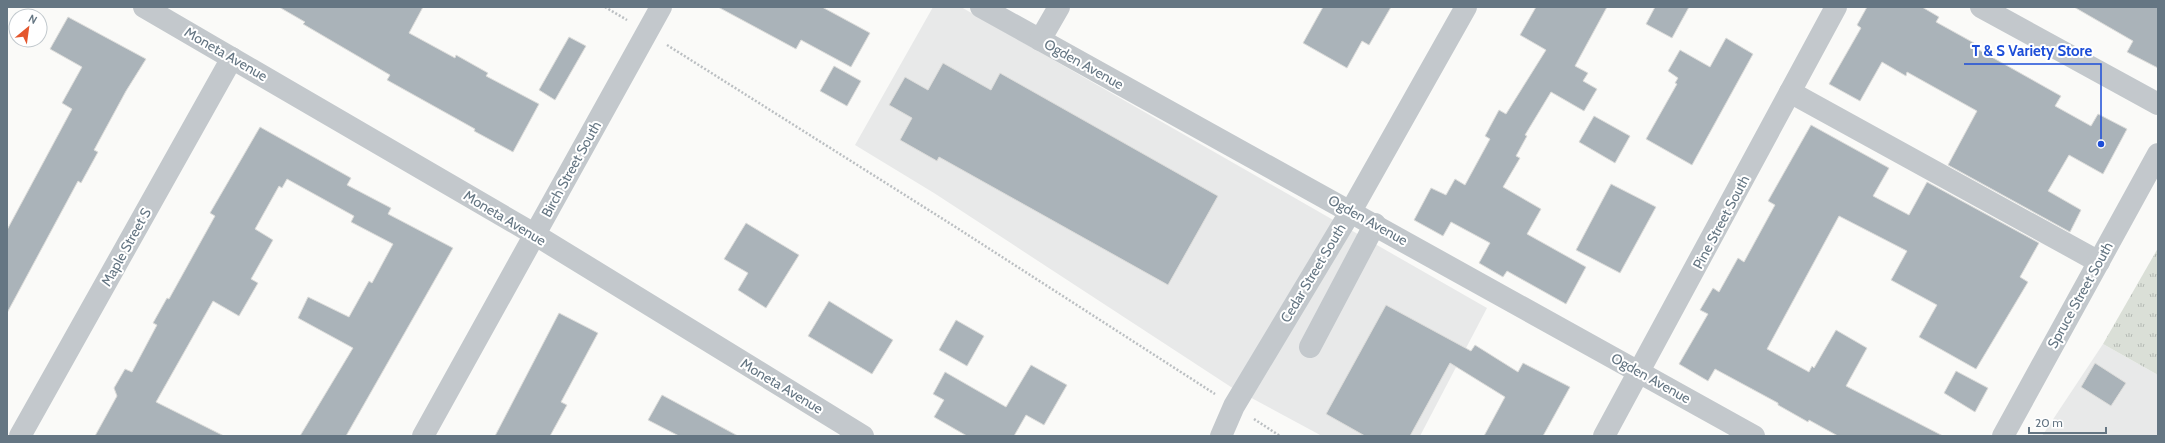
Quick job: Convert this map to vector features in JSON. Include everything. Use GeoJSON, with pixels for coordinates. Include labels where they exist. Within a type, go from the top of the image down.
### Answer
{"type":"FeatureCollection","features":[{"type":"Feature","properties":{"kind":"street","name":"Moneta Avenue"},"geometry":{"type":"LineString","coordinates":[[144,7],[534,234],[840,430],[863,436]]}},
{"type":"Feature","properties":{"kind":"street","name":"Birch Street South"},"geometry":{"type":"LineString","coordinates":[[424,436],[534,234],[662,7]]}},
{"type":"Feature","properties":{"kind":"street","name":"Ogden Avenue"},"geometry":{"type":"LineString","coordinates":[[981,7],[1375,224],[1754,436]]}},
{"type":"Feature","properties":{"kind":"street"},"geometry":{"type":"LineString","coordinates":[[1040,40],[1059,7]]}},
{"type":"Feature","properties":{"kind":"street","name":"Cedar Street South"},"geometry":{"type":"LineString","coordinates":[[1221,436],[1234,406],[1351,211],[1466,7]]}},
{"type":"Feature","properties":{"kind":"street","name":"Pine Street South"},"geometry":{"type":"LineString","coordinates":[[1604,436],[1640,372],[1836,7]]}},
{"type":"Feature","properties":{"kind":"street"},"geometry":{"type":"LineString","coordinates":[[1981,7],[2158,104]]}},
{"type":"Feature","properties":{"kind":"street","name":"Maple Street S"},"geometry":{"type":"LineString","coordinates":[[20,436],[232,58]]}},
{"type":"Feature","properties":{"kind":"street"},"geometry":{"type":"LineString","coordinates":[[1790,92],[2099,262]]}},
{"type":"Feature","properties":{"kind":"street","name":"Spruce Street South"},"geometry":{"type":"LineString","coordinates":[[2003,436],[2158,154]]}},
{"type":"Feature","properties":{"kind":"street"},"geometry":{"type":"LineString","coordinates":[[1310,347],[1375,224]]}},
{"type":"Feature","properties":{"kind":"path"},"geometry":{"type":"LineString","coordinates":[[605,7],[954,226],[1280,436]]}},
{"type":"Feature","properties":{"kind":"shaded area"},"geometry":{"type":"Polygon","coordinates":[[[933,7],[961,7],[1487,308],[1420,436],[1322,436],[1231,387],[934,193],[855,145],[933,7]]]}},
{"type":"Feature","properties":{"kind":"shaded area"},"geometry":{"type":"Polygon","coordinates":[[[2103,344],[2158,375],[2158,436],[2042,436],[2103,344]]]}},
{"type":"Feature","properties":{"kind":"green space"},"geometry":{"type":"Polygon","coordinates":[[[2158,248],[2158,375],[2103,344],[2158,248]]]}},
{"type":"Feature","properties":{"kind":"building"},"geometry":{"type":"Polygon","coordinates":[[[279,7],[423,7],[409,33],[455,58],[456,55],[488,73],[486,76],[539,104],[513,152],[387,80],[390,75],[303,24],[305,22],[279,7]]]}},
{"type":"Feature","properties":{"kind":"building"},"geometry":{"type":"Polygon","coordinates":[[[718,7],[822,7],[870,33],[851,67],[801,40],[796,49],[718,7]]]}},
{"type":"Feature","properties":{"kind":"building"},"geometry":{"type":"Polygon","coordinates":[[[1323,7],[1391,7],[1369,45],[1362,41],[1347,68],[1303,43],[1323,7]]]}},
{"type":"Feature","properties":{"kind":"building"},"geometry":{"type":"Polygon","coordinates":[[[1536,7],[1607,7],[1575,66],[1588,73],[1583,81],[1597,89],[1584,111],[1551,92],[1525,135],[1527,136],[1516,156],[1520,158],[1503,187],[1541,209],[1527,234],[1586,267],[1566,304],[1507,271],[1503,277],[1479,263],[1490,243],[1451,222],[1443,236],[1414,220],[1431,188],[1446,195],[1455,179],[1465,185],[1490,139],[1485,136],[1499,110],[1506,114],[1546,50],[1520,35],[1536,7]]]}},
{"type":"Feature","properties":{"kind":"building"},"geometry":{"type":"Polygon","coordinates":[[[1655,7],[1689,7],[1672,38],[1646,24],[1655,7]]]}},
{"type":"Feature","properties":{"kind":"building"},"geometry":{"type":"Polygon","coordinates":[[[1867,7],[1922,7],[1939,17],[1936,22],[1974,43],[1972,46],[2061,96],[2055,106],[2091,126],[2098,114],[2127,129],[2103,174],[2069,155],[2048,191],[2081,210],[2070,232],[1948,165],[1977,111],[1907,72],[1906,76],[1882,62],[1860,101],[1829,84],[1861,28],[1857,25],[1867,7]]]}},
{"type":"Feature","properties":{"kind":"building"},"geometry":{"type":"Polygon","coordinates":[[[2074,7],[2158,7],[2158,68],[2127,52],[2133,41],[2074,7]]]}},
{"type":"Feature","properties":{"kind":"building"},"geometry":{"type":"Polygon","coordinates":[[[68,17],[146,59],[126,91],[94,150],[98,152],[81,183],[78,181],[7,313],[7,230],[72,109],[62,103],[82,67],[50,49],[68,17]]]}},
{"type":"Feature","properties":{"kind":"building"},"geometry":{"type":"Polygon","coordinates":[[[569,37],[586,46],[555,100],[539,90],[569,37]]]}},
{"type":"Feature","properties":{"kind":"building"},"geometry":{"type":"Polygon","coordinates":[[[1726,38],[1753,54],[1692,165],[1646,139],[1677,84],[1675,83],[1678,78],[1668,71],[1680,50],[1710,67],[1726,38]]]}},
{"type":"Feature","properties":{"kind":"building"},"geometry":{"type":"Polygon","coordinates":[[[943,63],[991,90],[1000,73],[1218,196],[1168,285],[939,157],[937,161],[900,140],[912,118],[889,105],[905,77],[928,90],[943,63]]]}},
{"type":"Feature","properties":{"kind":"building"},"geometry":{"type":"Polygon","coordinates":[[[834,66],[861,81],[847,106],[820,91],[834,66]]]}},
{"type":"Feature","properties":{"kind":"building"},"geometry":{"type":"Polygon","coordinates":[[[1594,116],[1630,136],[1615,163],[1579,142],[1594,116]]]}},
{"type":"Feature","properties":{"kind":"building"},"geometry":{"type":"Polygon","coordinates":[[[1811,125],[1889,168],[1873,196],[1909,215],[1927,182],[2039,243],[2020,277],[2028,282],[1976,369],[1919,337],[1937,305],[1891,280],[1907,251],[1839,216],[1767,349],[1809,372],[1812,366],[1814,368],[1836,330],[1867,348],[1846,386],[1943,436],[1838,436],[1809,420],[1808,422],[1778,405],[1778,403],[1715,369],[1708,381],[1679,364],[1708,314],[1700,310],[1713,288],[1719,292],[1738,258],[1744,262],[1775,205],[1768,201],[1811,125]]]}},
{"type":"Feature","properties":{"kind":"building"},"geometry":{"type":"Polygon","coordinates":[[[260,127],[351,178],[347,185],[391,208],[388,214],[453,248],[346,436],[300,436],[353,348],[298,318],[308,297],[349,317],[369,281],[372,283],[393,244],[351,222],[354,216],[287,179],[282,188],[279,186],[255,229],[273,240],[251,279],[258,283],[239,316],[213,301],[156,402],[224,436],[95,436],[117,396],[114,388],[125,369],[132,372],[157,325],[153,323],[167,298],[169,299],[215,216],[210,213],[260,127]]]}},
{"type":"Feature","properties":{"kind":"building"},"geometry":{"type":"Polygon","coordinates":[[[1611,184],[1656,207],[1620,273],[1576,250],[1611,184]]]}},
{"type":"Feature","properties":{"kind":"building"},"geometry":{"type":"Polygon","coordinates":[[[746,223],[799,255],[766,308],[738,290],[748,273],[724,259],[746,223]]]}},
{"type":"Feature","properties":{"kind":"building"},"geometry":{"type":"Polygon","coordinates":[[[829,301],[893,340],[872,374],[808,336],[829,301]]]}},
{"type":"Feature","properties":{"kind":"building"},"geometry":{"type":"Polygon","coordinates":[[[1386,305],[1471,351],[1475,345],[1518,372],[1523,363],[1570,387],[1543,436],[1484,436],[1505,397],[1450,363],[1410,436],[1365,436],[1326,414],[1386,305]]]}},
{"type":"Feature","properties":{"kind":"building"},"geometry":{"type":"Polygon","coordinates":[[[559,313],[598,333],[561,402],[567,405],[550,436],[495,436],[559,313]]]}},
{"type":"Feature","properties":{"kind":"building"},"geometry":{"type":"Polygon","coordinates":[[[956,320],[984,336],[967,366],[939,350],[956,320]]]}},
{"type":"Feature","properties":{"kind":"building"},"geometry":{"type":"Polygon","coordinates":[[[2095,363],[2126,383],[2111,406],[2081,387],[2095,363]]]}},
{"type":"Feature","properties":{"kind":"building"},"geometry":{"type":"Polygon","coordinates":[[[1031,365],[1067,385],[1044,425],[1026,415],[1014,436],[967,436],[934,417],[944,400],[933,394],[945,372],[1006,407],[1031,365]]]}},
{"type":"Feature","properties":{"kind":"building"},"geometry":{"type":"Polygon","coordinates":[[[1956,371],[1988,388],[1975,412],[1944,393],[1956,371]]]}},
{"type":"Feature","properties":{"kind":"building"},"geometry":{"type":"Polygon","coordinates":[[[662,395],[738,436],[679,436],[648,420],[662,395]]]}},
{"type":"Feature","properties":{"kind":"place","name":"T & S Variety Store"},"geometry":{"type":"Point","coordinates":[2101,144]}}]}
